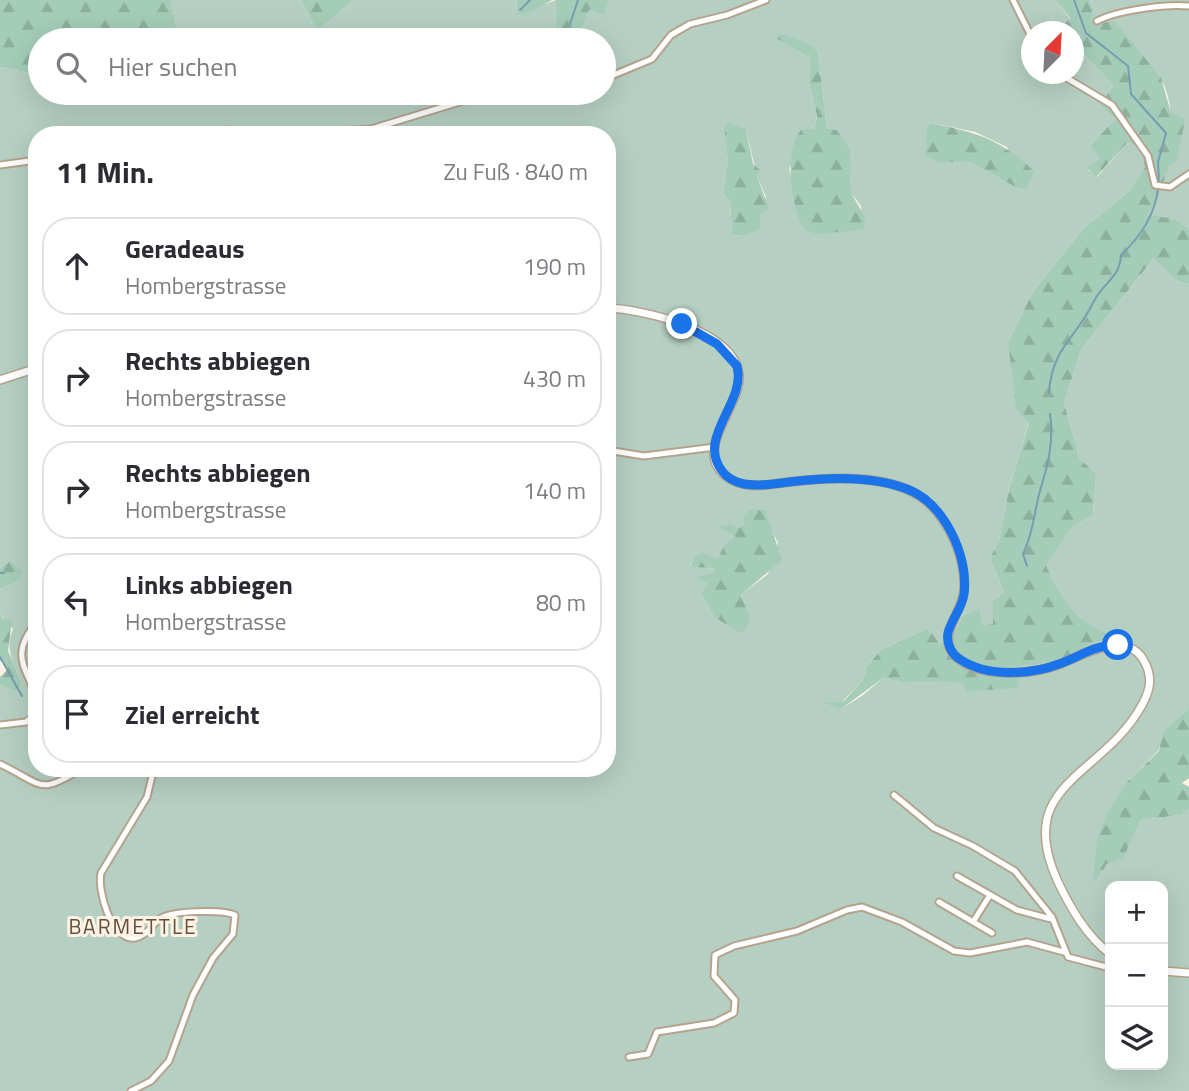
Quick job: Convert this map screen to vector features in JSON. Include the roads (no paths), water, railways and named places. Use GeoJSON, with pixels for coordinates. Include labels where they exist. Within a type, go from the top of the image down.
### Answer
{"type":"FeatureCollection","features":[{"type":"Feature","properties":{"kind":"street"},"geometry":{"type":"LineString","coordinates":[[616,74],[652,59],[671,35],[690,24],[727,15],[766,0]]}},
{"type":"Feature","properties":{"kind":"street"},"geometry":{"type":"LineString","coordinates":[[1013,0],[1023,21]]}},
{"type":"Feature","properties":{"kind":"street"},"geometry":{"type":"LineString","coordinates":[[1097,21],[1112,15],[1165,6],[1189,6]]}},
{"type":"Feature","properties":{"kind":"street"},"geometry":{"type":"LineString","coordinates":[[1077,84],[1112,105],[1123,125],[1148,156],[1151,178],[1160,187],[1173,185],[1189,174]]}},
{"type":"Feature","properties":{"kind":"street"},"geometry":{"type":"LineString","coordinates":[[381,126],[450,105]]}},
{"type":"Feature","properties":{"kind":"street"},"geometry":{"type":"LineString","coordinates":[[0,165],[28,161]]}},
{"type":"Feature","properties":{"kind":"street"},"geometry":{"type":"LineString","coordinates":[[616,309],[637,310],[671,319],[708,337],[732,357],[739,372],[738,384],[715,447],[716,459],[723,473],[740,483],[856,480],[896,486],[925,499],[946,525],[961,562],[963,598],[948,638],[952,653],[966,663],[998,671],[1032,671],[1113,645],[1127,648],[1139,656],[1148,670],[1149,684],[1138,712],[1111,746],[1060,791],[1048,810],[1044,840],[1056,878],[1083,926],[1105,949]]}},
{"type":"Feature","properties":{"kind":"street"},"geometry":{"type":"LineString","coordinates":[[0,380],[28,371]]}},
{"type":"Feature","properties":{"kind":"street"},"geometry":{"type":"LineString","coordinates":[[616,451],[644,456],[715,447]]}},
{"type":"Feature","properties":{"kind":"street"},"geometry":{"type":"LineString","coordinates":[[28,632],[21,639],[17,651],[20,668],[28,686]]}},
{"type":"Feature","properties":{"kind":"street"},"geometry":{"type":"LineString","coordinates":[[0,725],[28,720]]}},
{"type":"Feature","properties":{"kind":"street"},"geometry":{"type":"LineString","coordinates":[[0,764],[46,786],[55,785],[68,777]]}},
{"type":"Feature","properties":{"kind":"street"},"geometry":{"type":"LineString","coordinates":[[131,1091],[151,1081],[169,1061],[192,995],[208,966],[233,934],[237,920],[235,915],[224,912],[168,915],[141,936],[131,938],[121,933],[106,911],[100,891],[101,873],[147,797],[152,777]]}},
{"type":"Feature","properties":{"kind":"street"},"geometry":{"type":"LineString","coordinates":[[894,795],[934,828],[1010,867],[1055,921],[1064,952],[1072,960],[1105,967]]}},
{"type":"Feature","properties":{"kind":"street"},"geometry":{"type":"LineString","coordinates":[[957,876],[1022,912],[1044,915],[1055,921]]}},
{"type":"Feature","properties":{"kind":"street"},"geometry":{"type":"LineString","coordinates":[[973,922],[990,895]]}},
{"type":"Feature","properties":{"kind":"street"},"geometry":{"type":"LineString","coordinates":[[939,902],[992,933]]}},
{"type":"Feature","properties":{"kind":"street"},"geometry":{"type":"LineString","coordinates":[[629,1057],[648,1054],[657,1032],[714,1023],[734,1013],[735,1000],[714,976],[715,955],[752,941],[797,931],[855,908],[875,910],[959,953],[1027,942],[1064,952]]}},
{"type":"Feature","properties":{"kind":"street"},"geometry":{"type":"LineString","coordinates":[[1168,971],[1189,973]]}},
{"type":"Feature","properties":{"kind":"waterway"},"geometry":{"type":"LineString","coordinates":[[520,10],[530,0]]}},
{"type":"Feature","properties":{"kind":"waterway"},"geometry":{"type":"LineString","coordinates":[[570,24],[578,0]]}},
{"type":"Feature","properties":{"kind":"waterway"},"geometry":{"type":"LineString","coordinates":[[1074,0],[1086,33],[1128,66],[1131,94],[1166,133],[1158,162],[1159,183]]}},
{"type":"Feature","properties":{"kind":"waterway"},"geometry":{"type":"LineString","coordinates":[[1049,393],[1051,377],[1060,354],[1118,269],[1121,255],[1146,225],[1154,208],[1158,189]]}},
{"type":"Feature","properties":{"kind":"waterway"},"geometry":{"type":"LineString","coordinates":[[1027,566],[1023,554],[1049,459],[1050,414]]}},
{"type":"Feature","properties":{"kind":"waterway"},"geometry":{"type":"LineString","coordinates":[[0,657],[22,696]]}},
{"type":"Feature","properties":{"kind":"district","name":"BARMETTLE"},"geometry":{"type":"Point","coordinates":[133,927]}}]}
